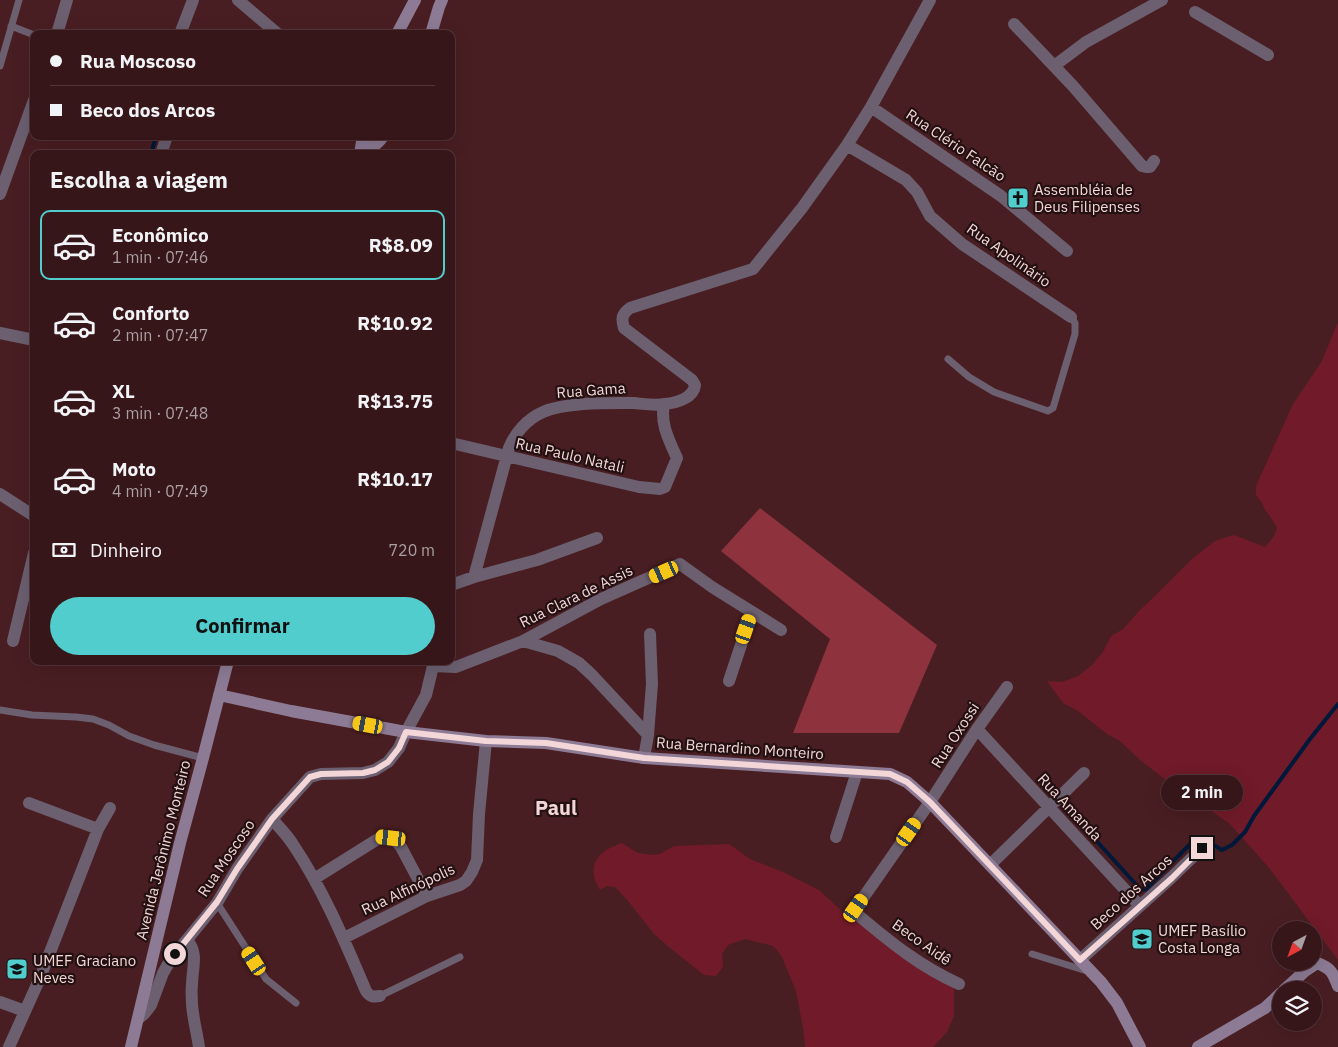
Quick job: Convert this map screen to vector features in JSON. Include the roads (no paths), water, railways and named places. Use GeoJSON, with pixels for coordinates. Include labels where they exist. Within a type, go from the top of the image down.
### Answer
{"type":"FeatureCollection","features":[{"type":"Feature","properties":{"kind":"street"},"geometry":{"type":"LineString","coordinates":[[58,30],[67,0]]}},
{"type":"Feature","properties":{"kind":"street"},"geometry":{"type":"LineString","coordinates":[[182,30],[193,0]]}},
{"type":"Feature","properties":{"kind":"street"},"geometry":{"type":"LineString","coordinates":[[399,30],[416,0]]}},
{"type":"Feature","properties":{"kind":"street"},"geometry":{"type":"LineString","coordinates":[[432,30],[442,0]]}},
{"type":"Feature","properties":{"kind":"street"},"geometry":{"type":"LineString","coordinates":[[847,145],[871,107],[930,0]]}},
{"type":"Feature","properties":{"kind":"street"},"geometry":{"type":"LineString","coordinates":[[1054,66],[1086,42],[1162,0]]}},
{"type":"Feature","properties":{"kind":"street"},"geometry":{"type":"LineString","coordinates":[[244,2],[274,30]]}},
{"type":"Feature","properties":{"kind":"street"},"geometry":{"type":"LineString","coordinates":[[1194,12],[1268,55]]}},
{"type":"Feature","properties":{"kind":"street"},"geometry":{"type":"LineString","coordinates":[[1014,24],[1073,86],[1142,166],[1150,167],[1154,161]]}},
{"type":"Feature","properties":{"kind":"street","name":"Rua Clério Falcão"},"geometry":{"type":"LineString","coordinates":[[871,107],[1001,196],[1067,251]]}},
{"type":"Feature","properties":{"kind":"street"},"geometry":{"type":"LineString","coordinates":[[0,194],[30,111]]}},
{"type":"Feature","properties":{"kind":"street"},"geometry":{"type":"LineString","coordinates":[[361,146],[373,147],[381,140]]}},
{"type":"Feature","properties":{"kind":"street","name":"Rua Apolinário"},"geometry":{"type":"LineString","coordinates":[[847,145],[906,180],[917,192],[930,216],[962,244],[1071,318]]}},
{"type":"Feature","properties":{"kind":"street","name":"Rua Gama"},"geometry":{"type":"LineString","coordinates":[[474,577],[506,457],[512,439],[523,426],[541,413],[560,407],[612,403],[664,404],[692,394],[695,386],[692,380],[624,328],[622,320],[624,313],[630,308],[753,269],[802,208],[847,145]]}},
{"type":"Feature","properties":{"kind":"street"},"geometry":{"type":"LineString","coordinates":[[0,333],[30,339]]}},
{"type":"Feature","properties":{"kind":"street","name":"Rua Paulo Natali"},"geometry":{"type":"LineString","coordinates":[[455,444],[639,487],[660,489],[665,487],[677,458],[665,431],[662,414],[664,404]]}},
{"type":"Feature","properties":{"kind":"street"},"geometry":{"type":"LineString","coordinates":[[0,494],[30,513]]}},
{"type":"Feature","properties":{"kind":"street"},"geometry":{"type":"LineString","coordinates":[[455,584],[537,560],[597,538]]}},
{"type":"Feature","properties":{"kind":"street","name":"Rua Clara de Assis"},"geometry":{"type":"LineString","coordinates":[[441,665],[456,667],[523,641],[601,600],[680,564],[712,587],[781,630]]}},
{"type":"Feature","properties":{"kind":"street"},"geometry":{"type":"LineString","coordinates":[[12,641],[30,569]]}},
{"type":"Feature","properties":{"kind":"street"},"geometry":{"type":"LineString","coordinates":[[729,681],[752,612]]}},
{"type":"Feature","properties":{"kind":"street"},"geometry":{"type":"LineString","coordinates":[[644,758],[648,735],[652,684],[650,634]]}},
{"type":"Feature","properties":{"kind":"street"},"geometry":{"type":"LineString","coordinates":[[523,641],[558,651],[579,663],[648,735]]}},
{"type":"Feature","properties":{"kind":"street","name":"Avenida Jerônimo Monteiro"},"geometry":{"type":"LineString","coordinates":[[131,1047],[180,843],[227,665]]}},
{"type":"Feature","properties":{"kind":"street","name":"Rua Moscoso"},"geometry":{"type":"LineString","coordinates":[[139,1018],[151,1005],[167,966],[217,902],[237,869],[272,819],[310,777],[321,774],[363,773],[375,770],[388,762],[399,748],[426,695],[433,665]]}},
{"type":"Feature","properties":{"kind":"street","name":"Rua Oxossi"},"geometry":{"type":"LineString","coordinates":[[930,802],[976,729],[1007,686]]}},
{"type":"Feature","properties":{"kind":"street","name":"Rua Bernardino Monteiro"},"geometry":{"type":"LineString","coordinates":[[220,695],[291,711],[406,732],[482,740],[546,743],[644,758],[890,774],[907,782],[930,802],[1101,982],[1117,1003],[1140,1047]]}},
{"type":"Feature","properties":{"kind":"street","name":"Rua Amanda"},"geometry":{"type":"LineString","coordinates":[[976,729],[1140,906]]}},
{"type":"Feature","properties":{"kind":"street"},"geometry":{"type":"LineString","coordinates":[[475,804],[482,740]]}},
{"type":"Feature","properties":{"kind":"street","name":"Rua Alfinópolis"},"geometry":{"type":"LineString","coordinates":[[344,938],[427,896],[460,885],[466,881],[477,860],[482,740]]}},
{"type":"Feature","properties":{"kind":"street"},"geometry":{"type":"LineString","coordinates":[[836,837],[857,772]]}},
{"type":"Feature","properties":{"kind":"street"},"geometry":{"type":"LineString","coordinates":[[990,865],[1084,774]]}},
{"type":"Feature","properties":{"kind":"street","name":"Beco Aidê"},"geometry":{"type":"LineString","coordinates":[[930,802],[856,908],[856,911],[858,915],[900,950],[941,976],[959,984]]}},
{"type":"Feature","properties":{"kind":"street"},"geometry":{"type":"LineString","coordinates":[[29,803],[98,829]]}},
{"type":"Feature","properties":{"kind":"street"},"geometry":{"type":"LineString","coordinates":[[9,1047],[40,978],[98,829],[110,808]]}},
{"type":"Feature","properties":{"kind":"street"},"geometry":{"type":"LineString","coordinates":[[272,819],[292,843],[314,879],[344,938],[369,996],[380,996]]}},
{"type":"Feature","properties":{"kind":"street"},"geometry":{"type":"LineString","coordinates":[[314,879],[380,837],[391,838],[396,840],[401,846],[427,896]]}},
{"type":"Feature","properties":{"kind":"street","name":"Beco dos Arcos"},"geometry":{"type":"LineString","coordinates":[[1080,960],[1172,878],[1202,848]]}},
{"type":"Feature","properties":{"kind":"street"},"geometry":{"type":"LineString","coordinates":[[187,940],[194,954],[192,1007],[200,1047]]}},
{"type":"Feature","properties":{"kind":"street"},"geometry":{"type":"LineString","coordinates":[[1294,981],[1317,963],[1326,966],[1333,974],[1338,986]]}},
{"type":"Feature","properties":{"kind":"street"},"geometry":{"type":"LineString","coordinates":[[1198,1047],[1265,1008],[1272,1001]]}},
{"type":"Feature","properties":{"kind":"street"},"geometry":{"type":"LineString","coordinates":[[0,1002],[25,1011]]}},
{"type":"Feature","properties":{"kind":"lane"},"geometry":{"type":"LineString","coordinates":[[0,66],[19,0]]}},
{"type":"Feature","properties":{"kind":"lane"},"geometry":{"type":"LineString","coordinates":[[11,26],[30,33]]}},
{"type":"Feature","properties":{"kind":"lane"},"geometry":{"type":"LineString","coordinates":[[948,359],[969,377],[994,392],[1048,411],[1051,410],[1075,334],[1075,323],[1071,318]]}},
{"type":"Feature","properties":{"kind":"lane"},"geometry":{"type":"LineString","coordinates":[[0,710],[32,715],[93,719],[108,724],[129,736],[154,745],[203,758]]}},
{"type":"Feature","properties":{"kind":"lane"},"geometry":{"type":"LineString","coordinates":[[217,902],[266,979],[296,1003]]}},
{"type":"Feature","properties":{"kind":"lane"},"geometry":{"type":"LineString","coordinates":[[1032,954],[1090,971]]}},
{"type":"Feature","properties":{"kind":"lane"},"geometry":{"type":"LineString","coordinates":[[380,996],[460,958]]}},
{"type":"Feature","properties":{"kind":"waterway"},"geometry":{"type":"LineString","coordinates":[[152,150],[155,140]]}},
{"type":"Feature","properties":{"kind":"waterway"},"geometry":{"type":"LineString","coordinates":[[1083,826],[1141,890],[1146,889],[1197,837],[1222,850],[1232,845],[1245,832],[1254,816],[1338,704]]}},
{"type":"Feature","properties":{"kind":"place","name":"Assembléia de Deus Filipenses"},"geometry":{"type":"Point","coordinates":[1018,198]}},
{"type":"Feature","properties":{"kind":"place","name":"UMEF Basílio Costa Longa"},"geometry":{"type":"Point","coordinates":[1142,939]}},
{"type":"Feature","properties":{"kind":"place","name":"UMEF Graciano Neves"},"geometry":{"type":"Point","coordinates":[17,969]}},
{"type":"Feature","properties":{"kind":"district","name":"Paul"},"geometry":{"type":"Point","coordinates":[556,807]}}]}
